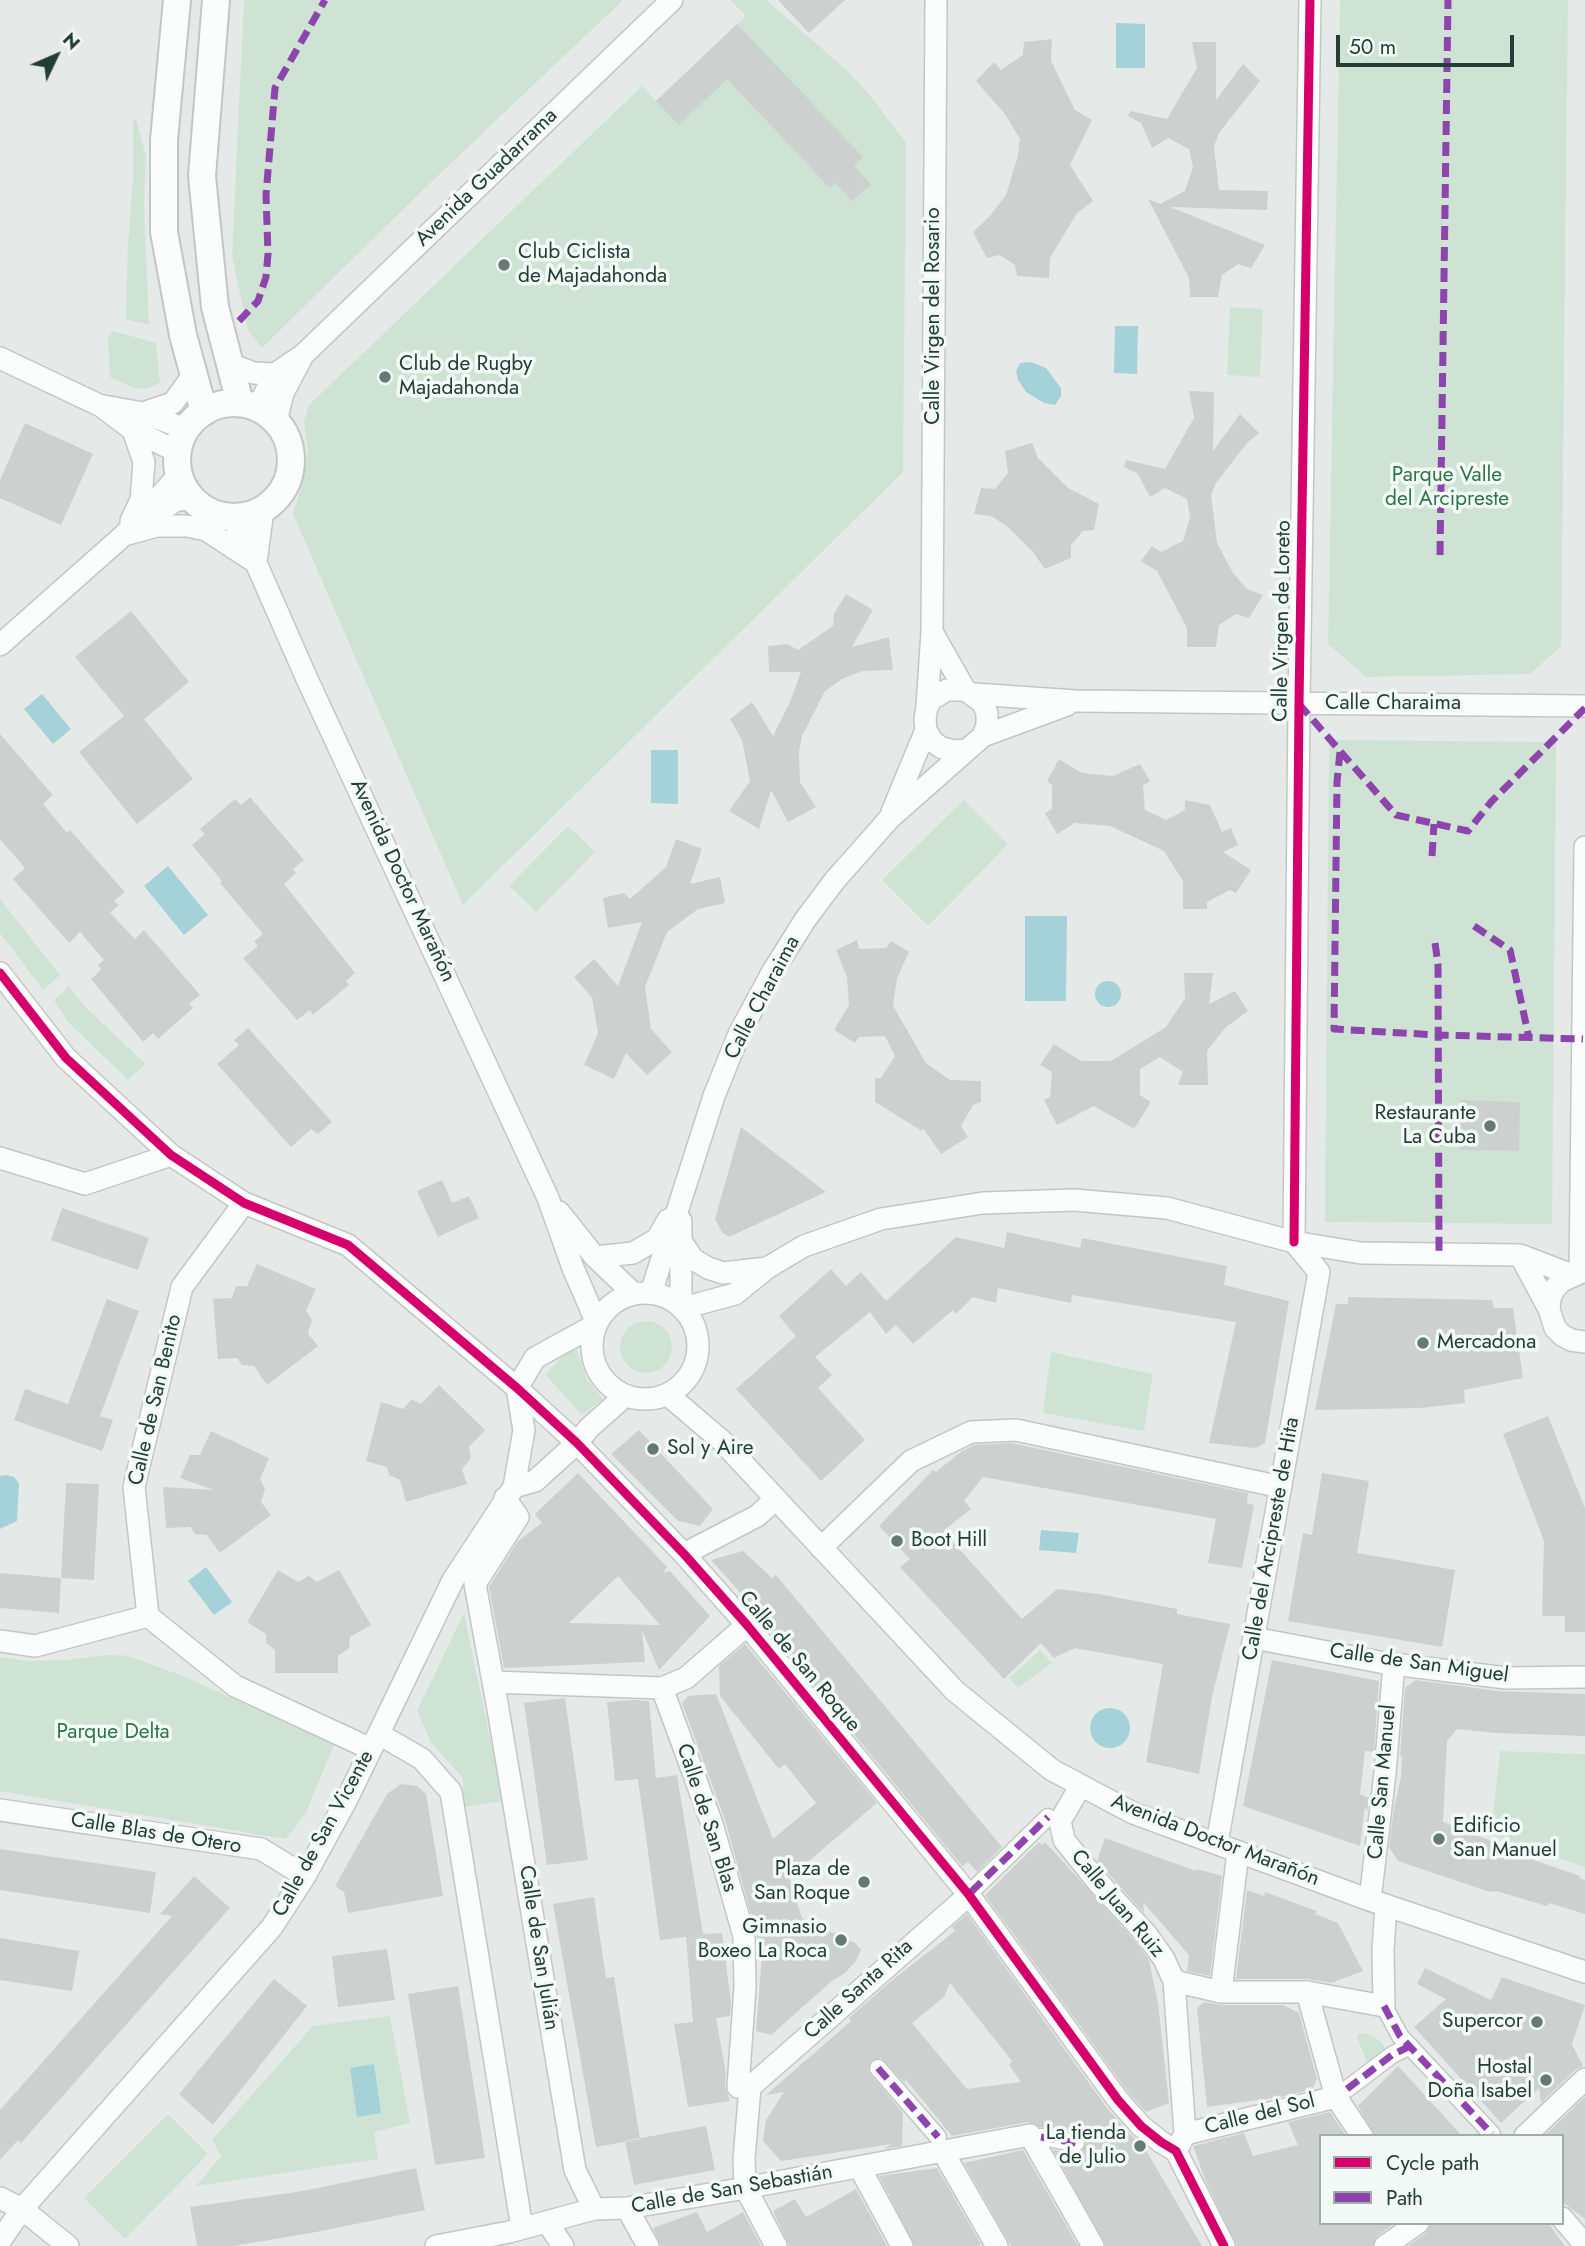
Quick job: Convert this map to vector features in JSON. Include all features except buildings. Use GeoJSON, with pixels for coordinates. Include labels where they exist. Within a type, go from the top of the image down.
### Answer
{"type":"FeatureCollection","features":[{"type":"Feature","properties":{"kind":"street"},"geometry":{"type":"LineString","coordinates":[[177,0],[164,140],[164,232],[193,375],[188,453],[203,508],[217,515],[232,517],[248,516],[263,510],[278,497],[288,479],[292,459],[287,439],[258,411],[230,365],[215,307],[202,177],[216,0]]}},
{"type":"Feature","properties":{"kind":"street","name":"Avenida Guadarrama"},"geometry":{"type":"LineString","coordinates":[[258,411],[275,374],[303,355],[672,0]]}},
{"type":"Feature","properties":{"kind":"street","name":"Calle Virgen del Rosario"},"geometry":{"type":"LineString","coordinates":[[927,707],[932,632],[936,0]]}},
{"type":"Feature","properties":{"kind":"street","name":"Calle Virgen de Loreto"},"geometry":{"type":"LineString","coordinates":[[1294,1242],[1310,0]]}},
{"type":"Feature","properties":{"kind":"street","name":"Avenida Guadarrama"},"geometry":{"type":"LineString","coordinates":[[258,411],[283,393],[303,355]]}},
{"type":"Feature","properties":{"kind":"street"},"geometry":{"type":"LineString","coordinates":[[0,358],[138,422],[188,453]]}},
{"type":"Feature","properties":{"kind":"street"},"geometry":{"type":"LineString","coordinates":[[230,365],[254,373],[275,374]]}},
{"type":"Feature","properties":{"kind":"street"},"geometry":{"type":"LineString","coordinates":[[138,422],[173,402],[193,375]]}},
{"type":"Feature","properties":{"kind":"street"},"geometry":{"type":"LineString","coordinates":[[0,645],[124,535],[188,453],[221,405],[258,411]]}},
{"type":"Feature","properties":{"kind":"street"},"geometry":{"type":"LineString","coordinates":[[124,535],[141,500],[144,462],[138,422]]}},
{"type":"Feature","properties":{"kind":"street"},"geometry":{"type":"LineString","coordinates":[[124,535],[172,525],[206,530],[256,563],[263,510]]}},
{"type":"Feature","properties":{"kind":"street","name":"Avenida Doctor Marañón"},"geometry":{"type":"LineString","coordinates":[[232,517],[256,563],[307,679],[548,1198],[595,1323],[591,1342],[599,1375],[610,1387],[625,1396]]}},
{"type":"Feature","properties":{"kind":"street"},"geometry":{"type":"LineString","coordinates":[[926,730],[932,741],[942,748],[954,751],[966,750],[976,744],[984,736],[987,725],[987,713],[982,702],[969,692],[932,632]]}},
{"type":"Feature","properties":{"kind":"street","name":"Calle Charaima"},"geometry":{"type":"LineString","coordinates":[[888,819],[926,730],[927,707],[932,699],[947,690],[1076,701],[1585,706]]}},
{"type":"Feature","properties":{"kind":"street","name":"Calle Charaima"},"geometry":{"type":"LineString","coordinates":[[984,736],[1076,701]]}},
{"type":"Feature","properties":{"kind":"street","name":"Calle Charaima"},"geometry":{"type":"LineString","coordinates":[[642,1293],[681,1200],[714,1096],[739,1034],[767,982],[835,880],[888,819],[966,750]]}},
{"type":"Feature","properties":{"kind":"street"},"geometry":{"type":"LineString","coordinates":[[1579,1274],[1585,847]]}},
{"type":"Feature","properties":{"kind":"street","name":"Calle de San Roque"},"geometry":{"type":"LineString","coordinates":[[0,973],[66,1058],[170,1155],[244,1203],[348,1245],[517,1388],[577,1443],[684,1554],[747,1625],[970,1893],[1118,2100],[1141,2126],[1161,2142],[1181,2142],[1224,2246]]}},
{"type":"Feature","properties":{"kind":"street"},"geometry":{"type":"LineString","coordinates":[[0,1157],[85,1184],[170,1155]]}},
{"type":"Feature","properties":{"kind":"street","name":"Avenida Doctor Marañón"},"geometry":{"type":"LineString","coordinates":[[548,1198],[596,1257],[642,1293],[667,1297],[682,1307]]}},
{"type":"Feature","properties":{"kind":"street","name":"Calle Charaima"},"geometry":{"type":"LineString","coordinates":[[681,1200],[682,1307]]}},
{"type":"Feature","properties":{"kind":"street","name":"Calle Charaima"},"geometry":{"type":"LineString","coordinates":[[596,1257],[633,1253],[657,1239],[681,1200]]}},
{"type":"Feature","properties":{"kind":"street"},"geometry":{"type":"LineString","coordinates":[[510,1493],[535,1481],[625,1396],[647,1399],[668,1395],[686,1380],[695,1367],[698,1336],[682,1307],[735,1294],[767,1268],[804,1246],[881,1219],[983,1203],[1074,1200],[1167,1208],[1294,1242],[1361,1253],[1520,1255],[1579,1274]]}},
{"type":"Feature","properties":{"kind":"street","name":"Calle de San Benito"},"geometry":{"type":"LineString","coordinates":[[148,1616],[134,1486],[182,1287],[244,1203]]}},
{"type":"Feature","properties":{"kind":"street"},"geometry":{"type":"LineString","coordinates":[[681,1241],[693,1259],[723,1273],[767,1268]]}},
{"type":"Feature","properties":{"kind":"street","name":"Calle del Arcipreste de Hita"},"geometry":{"type":"LineString","coordinates":[[1217,1843],[1319,1272],[1294,1242]]}},
{"type":"Feature","properties":{"kind":"street"},"geometry":{"type":"LineString","coordinates":[[1520,1255],[1549,1309],[1555,1328],[1562,1335],[1583,1345]]}},
{"type":"Feature","properties":{"kind":"street"},"geometry":{"type":"LineString","coordinates":[[1549,1309],[1555,1288],[1579,1274]]}},
{"type":"Feature","properties":{"kind":"street"},"geometry":{"type":"LineString","coordinates":[[517,1388],[535,1358],[595,1323],[609,1306],[642,1293]]}},
{"type":"Feature","properties":{"kind":"street","name":"Avenida Doctor Marañón"},"geometry":{"type":"LineString","coordinates":[[686,1380],[722,1441]]}},
{"type":"Feature","properties":{"kind":"street","name":"Calle de San Vicente"},"geometry":{"type":"LineString","coordinates":[[0,2241],[22,2208],[272,1927],[306,1876],[347,1799],[453,1580],[510,1493],[524,1430],[517,1388]]}},
{"type":"Feature","properties":{"kind":"street","name":"Avenida Doctor Marañón"},"geometry":{"type":"LineString","coordinates":[[668,1395],[722,1441],[954,1690],[1052,1770],[1133,1813],[1378,1903],[1585,1972]]}},
{"type":"Feature","properties":{"kind":"street"},"geometry":{"type":"LineString","coordinates":[[821,1548],[912,1461],[971,1432],[1016,1430],[1281,1487]]}},
{"type":"Feature","properties":{"kind":"street","name":"Calle de San Julián"},"geometry":{"type":"LineString","coordinates":[[510,1493],[518,1517],[475,1584],[575,2170],[594,2209]]}},
{"type":"Feature","properties":{"kind":"street"},"geometry":{"type":"LineString","coordinates":[[684,1554],[757,1516],[776,1500]]}},
{"type":"Feature","properties":{"kind":"street"},"geometry":{"type":"LineString","coordinates":[[0,1641],[36,1646],[148,1616],[235,1686],[422,1759],[451,1792],[516,2235]]}},
{"type":"Feature","properties":{"kind":"street"},"geometry":{"type":"LineString","coordinates":[[493,1682],[662,1688],[686,1678],[747,1625]]}},
{"type":"Feature","properties":{"kind":"street","name":"Calle de San Miguel"},"geometry":{"type":"LineString","coordinates":[[1254,1638],[1394,1664],[1506,1678],[1585,1677]]}},
{"type":"Feature","properties":{"kind":"street","name":"Calle San Manuel"},"geometry":{"type":"LineString","coordinates":[[1384,2006],[1383,1950],[1378,1903],[1394,1664]]}},
{"type":"Feature","properties":{"kind":"street","name":"Calle de San Blas"},"geometry":{"type":"LineString","coordinates":[[662,1688],[712,1824],[744,1936],[745,1987],[738,2087],[750,2087],[744,2159],[745,2187]]}},
{"type":"Feature","properties":{"kind":"street","name":"Calle Juan Ruiz"},"geometry":{"type":"LineString","coordinates":[[1080,1787],[1060,1821],[1064,1840],[1097,1881],[1147,1935],[1164,1959],[1174,1981],[1181,2142]]}},
{"type":"Feature","properties":{"kind":"street","name":"Calle Blas de Otero"},"geometry":{"type":"LineString","coordinates":[[0,1810],[261,1849],[306,1876]]}},
{"type":"Feature","properties":{"kind":"street"},"geometry":{"type":"LineString","coordinates":[[970,1893],[1048,1817]]}},
{"type":"Feature","properties":{"kind":"street"},"geometry":{"type":"LineString","coordinates":[[1221,1992],[1238,1852]]}},
{"type":"Feature","properties":{"kind":"street","name":"Calle Santa Rita"},"geometry":{"type":"LineString","coordinates":[[750,2087],[970,1893]]}},
{"type":"Feature","properties":{"kind":"street"},"geometry":{"type":"LineString","coordinates":[[1174,1981],[1221,1992],[1307,1992],[1384,2006],[1400,2036],[1492,2134]]}},
{"type":"Feature","properties":{"kind":"street"},"geometry":{"type":"LineString","coordinates":[[1307,1992],[1341,2093],[1361,2134]]}},
{"type":"Feature","properties":{"kind":"street"},"geometry":{"type":"LineString","coordinates":[[1341,2093],[1392,2055],[1410,2046]]}},
{"type":"Feature","properties":{"kind":"street"},"geometry":{"type":"LineString","coordinates":[[878,2068],[940,2145],[997,2246]]}},
{"type":"Feature","properties":{"kind":"street"},"geometry":{"type":"LineString","coordinates":[[1527,2134],[1585,2079]]}},
{"type":"Feature","properties":{"kind":"street","name":"Calle del Sol"},"geometry":{"type":"LineString","coordinates":[[1181,2142],[1341,2093]]}},
{"type":"Feature","properties":{"kind":"street"},"geometry":{"type":"LineString","coordinates":[[1035,2136],[1093,2246]]}},
{"type":"Feature","properties":{"kind":"street","name":"Calle de San Sebastián"},"geometry":{"type":"LineString","coordinates":[[436,2246],[516,2235],[547,2222],[594,2209],[627,2208],[860,2168],[940,2145],[1035,2136],[1076,2143]]}},
{"type":"Feature","properties":{"kind":"street"},"geometry":{"type":"LineString","coordinates":[[860,2168],[902,2246]]}},
{"type":"Feature","properties":{"kind":"street"},"geometry":{"type":"LineString","coordinates":[[745,2187],[776,2246]]}},
{"type":"Feature","properties":{"kind":"street"},"geometry":{"type":"LineString","coordinates":[[0,2197],[22,2208],[68,2246]]}},
{"type":"Feature","properties":{"kind":"street"},"geometry":{"type":"LineString","coordinates":[[627,2208],[648,2246]]}},
{"type":"Feature","properties":{"kind":"street"},"geometry":{"type":"LineString","coordinates":[[1564,2220],[1585,2245]]}},
{"type":"Feature","properties":{"kind":"street"},"geometry":{"type":"LineString","coordinates":[[547,2222],[562,2246]]}},
{"type":"Feature","properties":{"kind":"street"},"geometry":{"type":"LineString","coordinates":[[1385,2246],[1415,2225]]}},
{"type":"Feature","properties":{"kind":"green space"},"geometry":{"type":"Polygon","coordinates":[[[244,0],[623,0],[262,348],[248,331],[232,256],[244,0]]]}},
{"type":"Feature","properties":{"kind":"green space"},"geometry":{"type":"Polygon","coordinates":[[[730,0],[766,0],[849,72],[906,143],[903,472],[463,905],[293,514],[302,485],[308,450],[304,422],[309,405],[642,86],[656,101],[746,16],[730,0]]]}},
{"type":"Feature","properties":{"kind":"green space","name":"Parque Valle del Arcipreste"},"geometry":{"type":"Polygon","coordinates":[[[1340,0],[1568,0],[1561,646],[1530,674],[1366,677],[1328,644],[1340,0]]]}},
{"type":"Feature","properties":{"kind":"green space"},"geometry":{"type":"Polygon","coordinates":[[[136,120],[146,156],[144,206],[149,325],[126,319],[133,121],[136,120]]]}},
{"type":"Feature","properties":{"kind":"green space"},"geometry":{"type":"Polygon","coordinates":[[[1230,307],[1263,309],[1260,377],[1227,375],[1230,307]]]}},
{"type":"Feature","properties":{"kind":"green space"},"geometry":{"type":"Polygon","coordinates":[[[113,331],[156,343],[160,382],[149,388],[136,389],[110,377],[108,336],[113,331]]]}},
{"type":"Feature","properties":{"kind":"green space"},"geometry":{"type":"Polygon","coordinates":[[[1329,740],[1556,742],[1552,1224],[1325,1222],[1329,740]]]}},
{"type":"Feature","properties":{"kind":"green space"},"geometry":{"type":"Polygon","coordinates":[[[964,800],[1008,844],[928,926],[882,880],[964,800]]]}},
{"type":"Feature","properties":{"kind":"green space"},"geometry":{"type":"Polygon","coordinates":[[[568,826],[595,852],[536,912],[509,886],[568,826]]]}},
{"type":"Feature","properties":{"kind":"green space"},"geometry":{"type":"Polygon","coordinates":[[[0,899],[60,975],[43,990],[0,933],[0,899]]]}},
{"type":"Feature","properties":{"kind":"green space"},"geometry":{"type":"Polygon","coordinates":[[[69,986],[86,1008],[146,1064],[128,1080],[68,1022],[54,1000],[69,986]]]}},
{"type":"Feature","properties":{"kind":"green space"},"geometry":{"type":"Polygon","coordinates":[[[646,1321],[656,1323],[664,1329],[670,1337],[670,1357],[664,1365],[656,1371],[646,1373],[636,1371],[628,1365],[622,1357],[620,1347],[622,1337],[628,1329],[636,1323],[646,1321]]]}},
{"type":"Feature","properties":{"kind":"green space"},"geometry":{"type":"Polygon","coordinates":[[[575,1345],[587,1380],[603,1399],[582,1415],[545,1374],[575,1345]]]}},
{"type":"Feature","properties":{"kind":"green space"},"geometry":{"type":"Polygon","coordinates":[[[1051,1352],[1153,1374],[1144,1431],[1043,1413],[1051,1352]]]}},
{"type":"Feature","properties":{"kind":"green space"},"geometry":{"type":"Polygon","coordinates":[[[464,1613],[503,1801],[464,1807],[463,1778],[432,1744],[417,1711],[464,1613]]]}},
{"type":"Feature","properties":{"kind":"green space"},"geometry":{"type":"Polygon","coordinates":[[[1040,1650],[1052,1663],[1018,1688],[1009,1678],[1040,1650]]]}},
{"type":"Feature","properties":{"kind":"green space","name":"Parque Delta"},"geometry":{"type":"Polygon","coordinates":[[[105,1655],[128,1656],[183,1676],[334,1745],[306,1812],[292,1832],[285,1839],[0,1791],[0,1657],[28,1661],[105,1655]]]}},
{"type":"Feature","properties":{"kind":"green space"},"geometry":{"type":"Polygon","coordinates":[[[1500,1751],[1585,1754],[1585,1867],[1491,1835],[1500,1751]]]}},
{"type":"Feature","properties":{"kind":"green space"},"geometry":{"type":"Polygon","coordinates":[[[390,2016],[410,2123],[374,2132],[378,2159],[196,2186],[221,2156],[212,2140],[313,2026],[390,2016]]]}},
{"type":"Feature","properties":{"kind":"green space"},"geometry":{"type":"Polygon","coordinates":[[[1360,2033],[1371,2035],[1380,2041],[1389,2053],[1368,2065],[1357,2037],[1360,2033]]]}},
{"type":"Feature","properties":{"kind":"green space"},"geometry":{"type":"Polygon","coordinates":[[[168,2114],[208,2154],[125,2239],[84,2198],[168,2114]]]}},
{"type":"Feature","properties":{"kind":"water"},"geometry":{"type":"Polygon","coordinates":[[[1116,23],[1145,24],[1145,68],[1116,68],[1116,23]]]}},
{"type":"Feature","properties":{"kind":"water"},"geometry":{"type":"Polygon","coordinates":[[[1115,326],[1138,326],[1137,374],[1114,373],[1115,326]]]}},
{"type":"Feature","properties":{"kind":"water"},"geometry":{"type":"Polygon","coordinates":[[[1031,362],[1046,368],[1061,388],[1061,396],[1055,405],[1044,403],[1026,392],[1018,380],[1016,371],[1020,363],[1031,362]]]}},
{"type":"Feature","properties":{"kind":"water"},"geometry":{"type":"Polygon","coordinates":[[[42,694],[71,729],[53,744],[24,709],[42,694]]]}},
{"type":"Feature","properties":{"kind":"water"},"geometry":{"type":"Polygon","coordinates":[[[651,750],[678,750],[678,804],[651,803],[651,750]]]}},
{"type":"Feature","properties":{"kind":"water"},"geometry":{"type":"Polygon","coordinates":[[[168,866],[208,915],[184,935],[144,886],[168,866]]]}},
{"type":"Feature","properties":{"kind":"water"},"geometry":{"type":"Polygon","coordinates":[[[1025,916],[1067,916],[1066,1001],[1025,1001],[1025,916]]]}},
{"type":"Feature","properties":{"kind":"water"},"geometry":{"type":"Polygon","coordinates":[[[1108,981],[1117,985],[1121,994],[1117,1003],[1108,1007],[1099,1003],[1095,994],[1099,985],[1108,981]]]}},
{"type":"Feature","properties":{"kind":"water"},"geometry":{"type":"Polygon","coordinates":[[[0,1476],[14,1477],[19,1483],[17,1521],[0,1529],[0,1476]]]}},
{"type":"Feature","properties":{"kind":"water"},"geometry":{"type":"Polygon","coordinates":[[[1041,1530],[1079,1533],[1076,1553],[1039,1550],[1041,1530]]]}},
{"type":"Feature","properties":{"kind":"water"},"geometry":{"type":"Polygon","coordinates":[[[206,1567],[232,1602],[214,1615],[188,1581],[206,1567]]]}},
{"type":"Feature","properties":{"kind":"water"},"geometry":{"type":"Polygon","coordinates":[[[1110,1708],[1118,1709],[1124,1714],[1129,1720],[1129,1736],[1124,1742],[1118,1747],[1110,1748],[1102,1747],[1096,1742],[1091,1736],[1090,1728],[1091,1720],[1096,1714],[1102,1709],[1110,1708]]]}},
{"type":"Feature","properties":{"kind":"water"},"geometry":{"type":"Polygon","coordinates":[[[374,2064],[381,2113],[357,2117],[350,2068],[374,2064]]]}},
{"type":"Feature","properties":{"kind":"marked path"},"geometry":{"type":"LineString","coordinates":[[239,321],[258,301],[266,277],[266,195],[275,88],[325,0]]}},
{"type":"Feature","properties":{"kind":"marked path"},"geometry":{"type":"LineString","coordinates":[[1440,555],[1448,0]]}},
{"type":"Feature","properties":{"kind":"marked path"},"geometry":{"type":"LineString","coordinates":[[1299,704],[1396,815],[1468,831],[1491,802],[1585,708]]}},
{"type":"Feature","properties":{"kind":"marked path"},"geometry":{"type":"LineString","coordinates":[[1340,752],[1337,782],[1334,1029],[1583,1039]]}},
{"type":"Feature","properties":{"kind":"marked path"},"geometry":{"type":"LineString","coordinates":[[1432,856],[1434,824]]}},
{"type":"Feature","properties":{"kind":"marked path"},"geometry":{"type":"LineString","coordinates":[[1474,926],[1510,950],[1529,1038]]}},
{"type":"Feature","properties":{"kind":"marked path"},"geometry":{"type":"LineString","coordinates":[[1435,943],[1438,964],[1439,1255]]}},
{"type":"Feature","properties":{"kind":"marked path"},"geometry":{"type":"LineString","coordinates":[[971,1892],[1048,1817]]}},
{"type":"Feature","properties":{"kind":"marked path"},"geometry":{"type":"LineString","coordinates":[[1384,2006],[1400,2036],[1492,2134]]}},
{"type":"Feature","properties":{"kind":"marked path"},"geometry":{"type":"LineString","coordinates":[[1347,2089],[1392,2055],[1410,2046]]}},
{"type":"Feature","properties":{"kind":"marked path"},"geometry":{"type":"LineString","coordinates":[[878,2068],[938,2137]]}},
{"type":"Feature","properties":{"kind":"marked path"},"geometry":{"type":"LineString","coordinates":[[1041,2137],[1076,2143]]}},
{"type":"Feature","properties":{"kind":"cycle path"},"geometry":{"type":"LineString","coordinates":[[1294,1242],[1310,0]]}},
{"type":"Feature","properties":{"kind":"cycle path"},"geometry":{"type":"LineString","coordinates":[[0,973],[66,1058],[171,1155],[244,1203],[348,1245],[517,1388],[577,1443],[684,1554],[747,1625],[969,1895],[1118,2100],[1141,2126],[1176,2151],[1224,2246]]}},
{"type":"Feature","properties":{"kind":"place","name":"Club Ciclista de Majadahonda"},"geometry":{"type":"Point","coordinates":[504,265]}},
{"type":"Feature","properties":{"kind":"place","name":"Club de Rugby Majadahonda"},"geometry":{"type":"Point","coordinates":[385,377]}},
{"type":"Feature","properties":{"kind":"place","name":"Restaurante La Cuba"},"geometry":{"type":"Point","coordinates":[1490,1126]}},
{"type":"Feature","properties":{"kind":"place","name":"Mercadona"},"geometry":{"type":"Point","coordinates":[1423,1343]}},
{"type":"Feature","properties":{"kind":"place","name":"Sol y Aire"},"geometry":{"type":"Point","coordinates":[653,1449]}},
{"type":"Feature","properties":{"kind":"place","name":"Boot Hill"},"geometry":{"type":"Point","coordinates":[897,1541]}},
{"type":"Feature","properties":{"kind":"place","name":"Edificio San Manuel"},"geometry":{"type":"Point","coordinates":[1439,1839]}},
{"type":"Feature","properties":{"kind":"place","name":"Plaza de San Roque"},"geometry":{"type":"Point","coordinates":[864,1882]}},
{"type":"Feature","properties":{"kind":"place","name":"Gimnasio Boxeo La Roca"},"geometry":{"type":"Point","coordinates":[841,1940]}},
{"type":"Feature","properties":{"kind":"place","name":"Supercor"},"geometry":{"type":"Point","coordinates":[1537,2022]}},
{"type":"Feature","properties":{"kind":"place","name":"Hostal Doña Isabel"},"geometry":{"type":"Point","coordinates":[1546,2080]}},
{"type":"Feature","properties":{"kind":"place","name":"La tienda de Julio"},"geometry":{"type":"Point","coordinates":[1140,2146]}}]}
